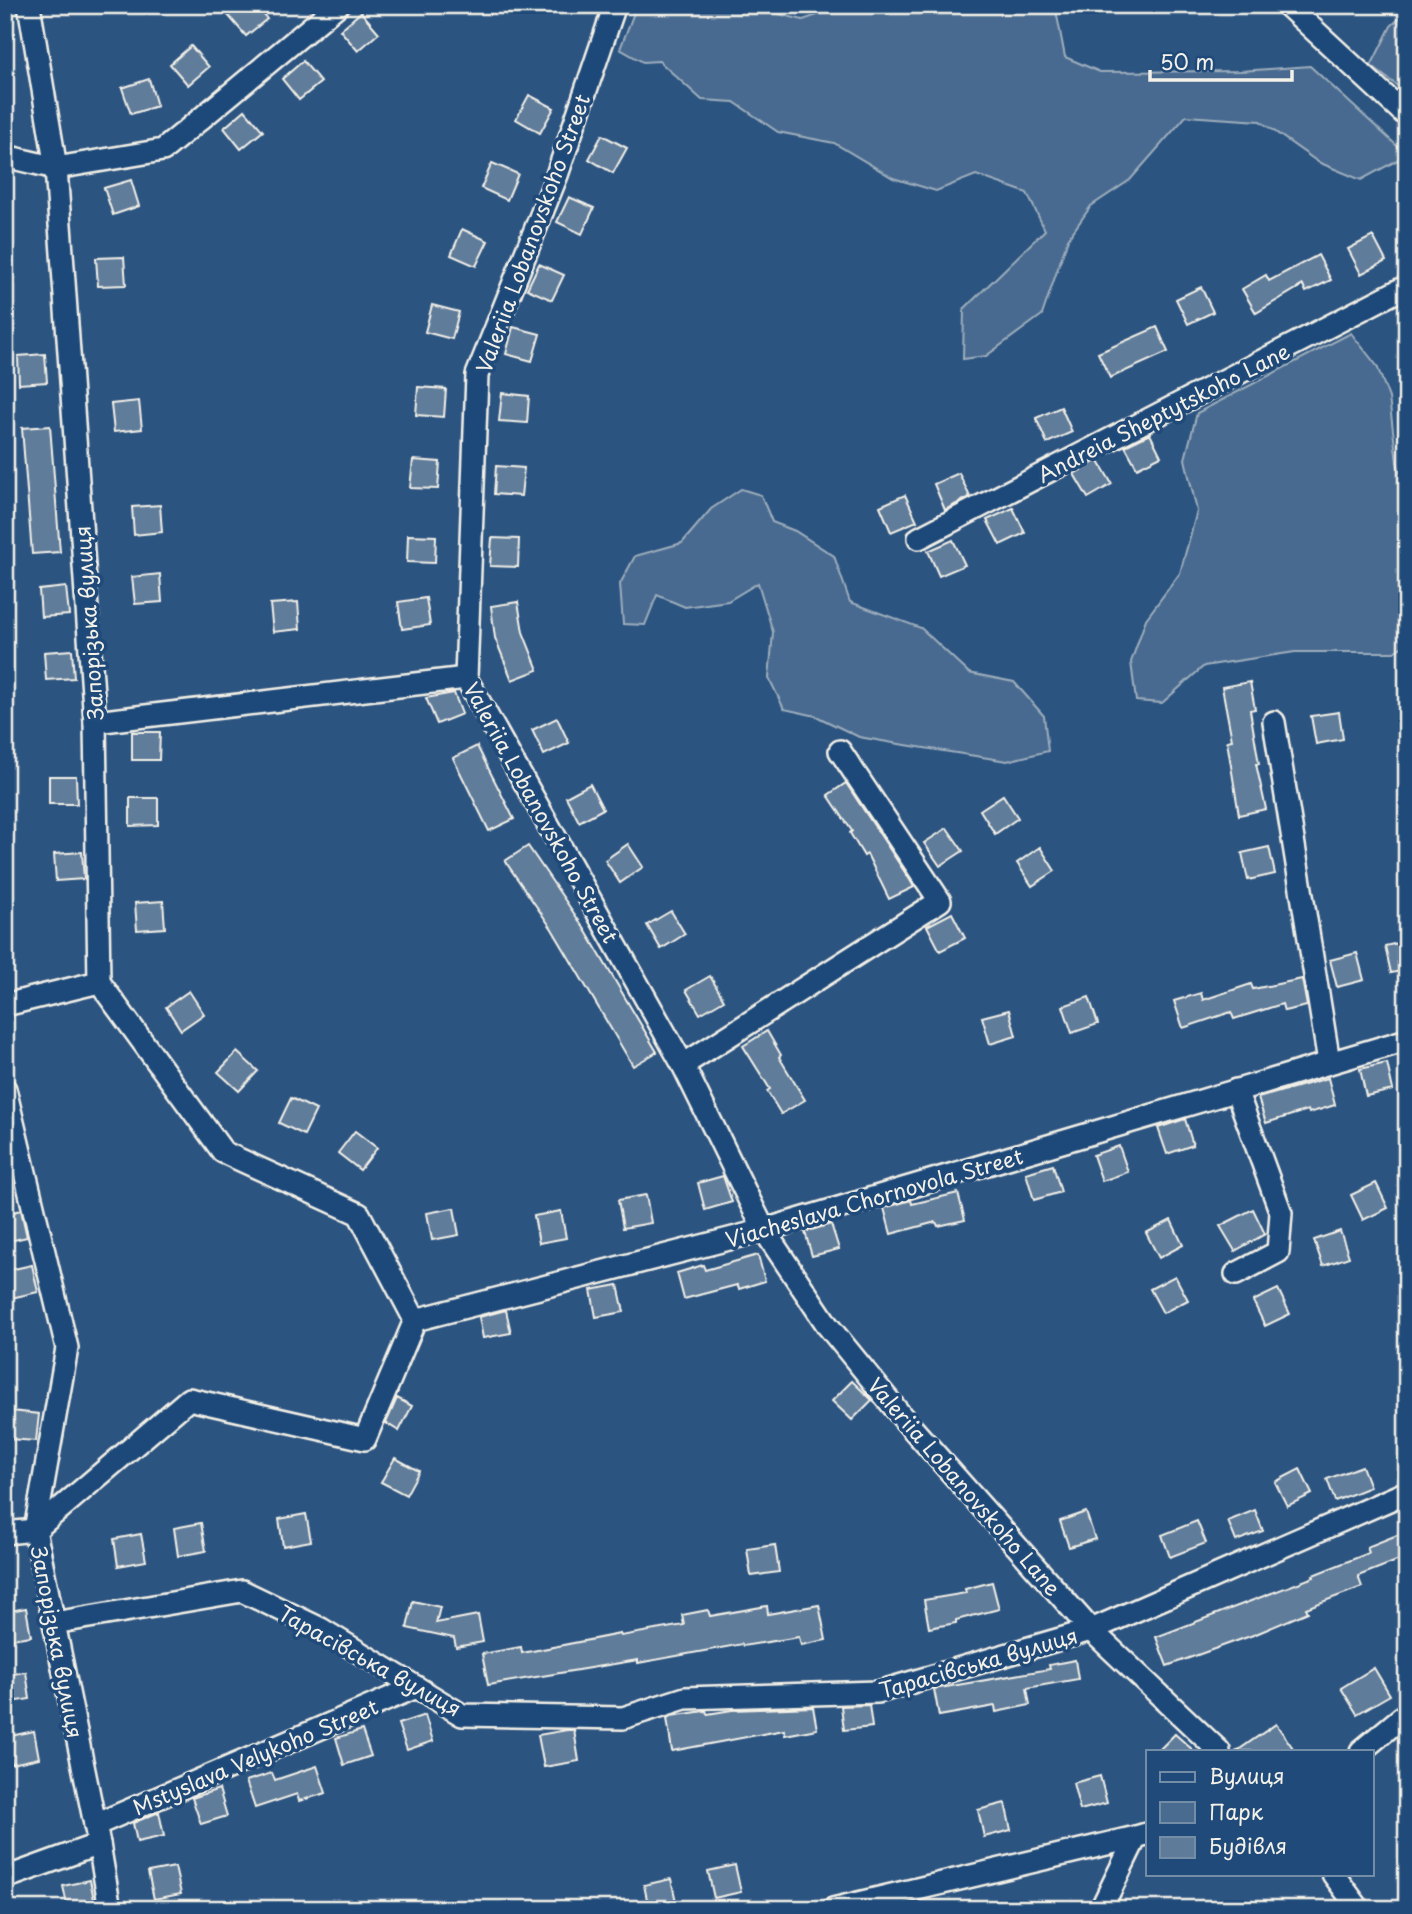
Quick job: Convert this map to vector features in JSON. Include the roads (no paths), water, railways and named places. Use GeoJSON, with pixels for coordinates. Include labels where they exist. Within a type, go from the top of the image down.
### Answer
{"type":"FeatureCollection","features":[{"type":"Feature","properties":{"kind":"street","name":"Запорізька вулиця"},"geometry":{"type":"LineString","coordinates":[[29,5],[56,168],[95,722],[99,982]]}},
{"type":"Feature","properties":{"kind":"street"},"geometry":{"type":"LineString","coordinates":[[5,156],[56,168],[163,150],[338,5]]}},
{"type":"Feature","properties":{"kind":"street","name":"Valeriia Lobanovskoho Street"},"geometry":{"type":"LineString","coordinates":[[615,5],[557,175],[477,375],[466,678],[683,1065],[764,1230]]}},
{"type":"Feature","properties":{"kind":"street"},"geometry":{"type":"LineString","coordinates":[[1287,5],[1407,116]]}},
{"type":"Feature","properties":{"kind":"street","name":"Andreia Sheptytskoho Lane"},"geometry":{"type":"LineString","coordinates":[[919,538],[1407,286]]}},
{"type":"Feature","properties":{"kind":"street"},"geometry":{"type":"LineString","coordinates":[[95,722],[466,678]]}},
{"type":"Feature","properties":{"kind":"street"},"geometry":{"type":"LineString","coordinates":[[1274,722],[1329,1062]]}},
{"type":"Feature","properties":{"kind":"street"},"geometry":{"type":"LineString","coordinates":[[683,1065],[940,901],[840,751]]}},
{"type":"Feature","properties":{"kind":"street"},"geometry":{"type":"LineString","coordinates":[[5,1005],[99,982],[223,1152],[359,1214],[415,1320],[365,1439],[189,1399],[35,1530],[5,1533]]}},
{"type":"Feature","properties":{"kind":"street","name":"Viacheslava Chornovola Street"},"geometry":{"type":"LineString","coordinates":[[415,1320],[764,1230],[1407,1040]]}},
{"type":"Feature","properties":{"kind":"street","name":"Запорізька вулиця"},"geometry":{"type":"LineString","coordinates":[[5,1089],[67,1348],[35,1530],[110,1909]]}},
{"type":"Feature","properties":{"kind":"street"},"geometry":{"type":"LineString","coordinates":[[1236,1090],[1280,1213],[1278,1252],[1236,1274]]}},
{"type":"Feature","properties":{"kind":"street","name":"Valeriia Lobanovskoho Lane"},"geometry":{"type":"LineString","coordinates":[[764,1230],[828,1326],[903,1418],[1091,1630],[1218,1750]]}},
{"type":"Feature","properties":{"kind":"street","name":"Тарасівська вулиця"},"geometry":{"type":"LineString","coordinates":[[54,1623],[242,1591],[321,1629],[463,1715],[623,1718],[685,1698],[878,1692],[1091,1630],[1407,1492]]}},
{"type":"Feature","properties":{"kind":"street","name":"Mstyslava Velykoho Street"},"geometry":{"type":"LineString","coordinates":[[5,1878],[416,1687]]}},
{"type":"Feature","properties":{"kind":"street"},"geometry":{"type":"LineString","coordinates":[[1363,1750],[1407,1713]]}},
{"type":"Feature","properties":{"kind":"street"},"geometry":{"type":"LineString","coordinates":[[833,1909],[1142,1835]]}},
{"type":"Feature","properties":{"kind":"street"},"geometry":{"type":"LineString","coordinates":[[1101,1909],[1142,1835]]}},
{"type":"Feature","properties":{"kind":"street"},"geometry":{"type":"LineString","coordinates":[[1334,1876],[1359,1909]]}}]}
